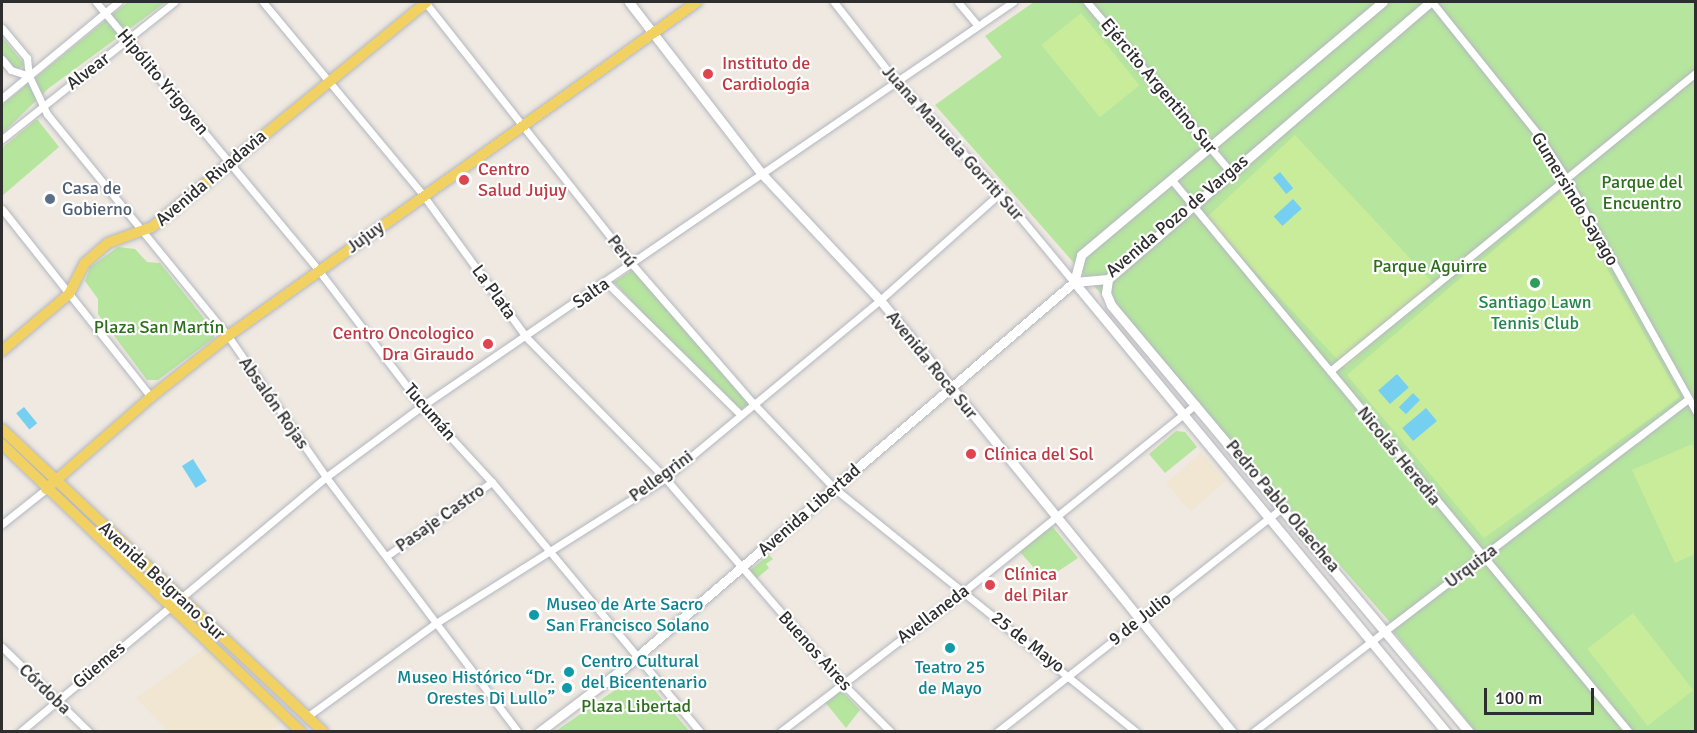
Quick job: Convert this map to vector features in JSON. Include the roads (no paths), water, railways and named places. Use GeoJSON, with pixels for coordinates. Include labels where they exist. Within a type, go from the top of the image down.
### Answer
{"type":"FeatureCollection","features":[{"type":"Feature","properties":{"kind":"main road","name":"Avenida Rivadavia"},"geometry":{"type":"LineString","coordinates":[[2,351],[69,294],[85,263],[94,254],[113,240],[152,227],[426,2]]}},
{"type":"Feature","properties":{"kind":"main road","name":"Jujuy"},"geometry":{"type":"LineString","coordinates":[[46,489],[152,397],[228,336],[697,2]]}},
{"type":"Feature","properties":{"kind":"main road","name":"Avenida Belgrano Sur"},"geometry":{"type":"LineString","coordinates":[[2,429],[323,732]]}},
{"type":"Feature","properties":{"kind":"main road","name":"Avenida Belgrano Sur"},"geometry":{"type":"LineString","coordinates":[[2,444],[295,730]]}},
{"type":"Feature","properties":{"kind":"main road","name":"Pellegrini"},"geometry":{"type":"LineString","coordinates":[[295,730],[308,716]]}},
{"type":"Feature","properties":{"kind":"street","name":"Hipólito Yrigoyen"},"geometry":{"type":"LineString","coordinates":[[96,2],[230,162]]}},
{"type":"Feature","properties":{"kind":"street","name":"Alvear"},"geometry":{"type":"LineString","coordinates":[[2,98],[118,2]]}},
{"type":"Feature","properties":{"kind":"street","name":"Alvear"},"geometry":{"type":"LineString","coordinates":[[2,139],[174,2]]}},
{"type":"Feature","properties":{"kind":"street","name":"La Plata"},"geometry":{"type":"LineString","coordinates":[[262,2],[423,195],[526,337],[664,478],[741,569]]}},
{"type":"Feature","properties":{"kind":"street","name":"Perú"},"geometry":{"type":"LineString","coordinates":[[426,2],[632,264],[752,402],[834,488]]}},
{"type":"Feature","properties":{"kind":"street","name":"Avenida Roca Sur"},"geometry":{"type":"LineString","coordinates":[[629,2],[762,174],[880,300],[1054,517],[1232,732]]}},
{"type":"Feature","properties":{"kind":"street","name":"Juana Manuela Gorriti Sur"},"geometry":{"type":"LineString","coordinates":[[834,2],[895,80],[1000,193],[1074,282]]}},
{"type":"Feature","properties":{"kind":"street"},"geometry":{"type":"LineString","coordinates":[[958,2],[977,25]]}},
{"type":"Feature","properties":{"kind":"street","name":"Salta"},"geometry":{"type":"LineString","coordinates":[[179,598],[327,477],[422,406],[606,282],[895,80],[1013,2]]}},
{"type":"Feature","properties":{"kind":"street","name":"Ejército Argentino Sur"},"geometry":{"type":"LineString","coordinates":[[1088,2],[1230,171]]}},
{"type":"Feature","properties":{"kind":"street","name":"Avenida Pozo de Vargas"},"geometry":{"type":"LineString","coordinates":[[1383,2],[1081,255],[1074,282],[1108,279],[1230,171],[1431,2]]}},
{"type":"Feature","properties":{"kind":"street","name":"Gumersindo Sayago"},"geometry":{"type":"LineString","coordinates":[[1431,2],[1536,132],[1566,178],[1695,412]]}},
{"type":"Feature","properties":{"kind":"street","name":"Absalón Rojas"},"geometry":{"type":"LineString","coordinates":[[2,28],[27,58],[28,76],[42,106],[140,232],[228,336],[327,477],[388,555],[518,732]]}},
{"type":"Feature","properties":{"kind":"street"},"geometry":{"type":"LineString","coordinates":[[2,59],[11,70],[28,76]]}},
{"type":"Feature","properties":{"kind":"street"},"geometry":{"type":"LineString","coordinates":[[1330,371],[1695,74]]}},
{"type":"Feature","properties":{"kind":"street","name":"Tucumán"},"geometry":{"type":"LineString","coordinates":[[230,162],[319,271],[422,406],[492,482],[700,732]]}},
{"type":"Feature","properties":{"kind":"street","name":"Nicolás Heredia"},"geometry":{"type":"LineString","coordinates":[[1171,179],[1629,732]]}},
{"type":"Feature","properties":{"kind":"street","name":"Pellegrini"},"geometry":{"type":"LineString","coordinates":[[308,716],[436,623],[664,478],[752,402],[880,300],[1000,193]]}},
{"type":"Feature","properties":{"kind":"street"},"geometry":{"type":"LineString","coordinates":[[2,209],[152,397]]}},
{"type":"Feature","properties":{"kind":"street","name":"Pedro Pablo Olaechea"},"geometry":{"type":"LineString","coordinates":[[1108,279],[1106,293],[1111,305],[1387,630],[1469,732]]}},
{"type":"Feature","properties":{"kind":"street"},"geometry":{"type":"LineString","coordinates":[[606,282],[739,413]]}},
{"type":"Feature","properties":{"kind":"street","name":"Avenida Libertad"},"geometry":{"type":"LineString","coordinates":[[543,730],[638,657],[1074,282]]}},
{"type":"Feature","properties":{"kind":"street","name":"Pedro Pablo Olaechea"},"geometry":{"type":"LineString","coordinates":[[1074,282],[1182,416],[1270,517],[1446,732]]}},
{"type":"Feature","properties":{"kind":"street","name":"Urquiza"},"geometry":{"type":"LineString","coordinates":[[1253,732],[1688,399]]}},
{"type":"Feature","properties":{"kind":"street","name":"Avellaneda"},"geometry":{"type":"LineString","coordinates":[[780,732],[963,592],[1196,404]]}},
{"type":"Feature","properties":{"kind":"street","name":"Pasaje Castro"},"geometry":{"type":"LineString","coordinates":[[388,555],[492,482]]}},
{"type":"Feature","properties":{"kind":"street","name":"25 de Mayo"},"geometry":{"type":"LineString","coordinates":[[834,488],[1069,675],[1136,732]]}},
{"type":"Feature","properties":{"kind":"street"},"geometry":{"type":"LineString","coordinates":[[2,524],[46,489]]}},
{"type":"Feature","properties":{"kind":"street","name":"9 de Julio"},"geometry":{"type":"LineString","coordinates":[[997,732],[1283,507]]}},
{"type":"Feature","properties":{"kind":"street","name":"Buenos Aires"},"geometry":{"type":"LineString","coordinates":[[741,569],[842,683],[891,732]]}},
{"type":"Feature","properties":{"kind":"street","name":"Güemes"},"geometry":{"type":"LineString","coordinates":[[20,732],[179,598]]}},
{"type":"Feature","properties":{"kind":"street","name":"Córdoba"},"geometry":{"type":"LineString","coordinates":[[2,647],[89,732]]}},
{"type":"Feature","properties":{"kind":"water"},"geometry":{"type":"Polygon","coordinates":[[[1280,172],[1293,188],[1286,194],[1273,178],[1280,172]]]}},
{"type":"Feature","properties":{"kind":"water"},"geometry":{"type":"Polygon","coordinates":[[[1293,199],[1302,209],[1282,226],[1274,216],[1293,199]]]}},
{"type":"Feature","properties":{"kind":"water"},"geometry":{"type":"Polygon","coordinates":[[[1397,374],[1409,388],[1390,404],[1378,390],[1397,374]]]}},
{"type":"Feature","properties":{"kind":"water"},"geometry":{"type":"Polygon","coordinates":[[[1413,393],[1420,400],[1406,414],[1399,407],[1413,393]]]}},
{"type":"Feature","properties":{"kind":"water"},"geometry":{"type":"Polygon","coordinates":[[[24,407],[37,423],[29,430],[16,413],[24,407]]]}},
{"type":"Feature","properties":{"kind":"water"},"geometry":{"type":"Polygon","coordinates":[[[1426,408],[1437,421],[1413,441],[1402,428],[1426,408]]]}},
{"type":"Feature","properties":{"kind":"water"},"geometry":{"type":"Polygon","coordinates":[[[193,459],[207,481],[196,488],[182,466],[193,459]]]}},
{"type":"Feature","properties":{"kind":"place","name":"Instituto de Cardiología"},"geometry":{"type":"Point","coordinates":[708,74]}},
{"type":"Feature","properties":{"kind":"place","name":"Centro Salud Jujuy"},"geometry":{"type":"Point","coordinates":[464,180]}},
{"type":"Feature","properties":{"kind":"place","name":"Casa de Gobierno"},"geometry":{"type":"Point","coordinates":[50,199]}},
{"type":"Feature","properties":{"kind":"place","name":"Santiago Lawn Tennis Club"},"geometry":{"type":"Point","coordinates":[1535,283]}},
{"type":"Feature","properties":{"kind":"place","name":"Centro Oncologico Dra Giraudo"},"geometry":{"type":"Point","coordinates":[488,344]}},
{"type":"Feature","properties":{"kind":"place","name":"Clínica del Sol"},"geometry":{"type":"Point","coordinates":[971,454]}},
{"type":"Feature","properties":{"kind":"place","name":"Clínica del Pilar"},"geometry":{"type":"Point","coordinates":[990,585]}},
{"type":"Feature","properties":{"kind":"place","name":"Museo de Arte Sacro San Francisco Solano"},"geometry":{"type":"Point","coordinates":[534,615]}},
{"type":"Feature","properties":{"kind":"place","name":"Teatro 25 de Mayo"},"geometry":{"type":"Point","coordinates":[950,648]}},
{"type":"Feature","properties":{"kind":"place","name":"Centro Cultural del Bicentenario"},"geometry":{"type":"Point","coordinates":[569,672]}},
{"type":"Feature","properties":{"kind":"place","name":"Museo Histórico “Dr. Orestes Di Lullo”"},"geometry":{"type":"Point","coordinates":[567,688]}},
{"type":"Feature","properties":{"kind":"park label","name":"Parque del Encuentro"},"geometry":{"type":"Point","coordinates":[1642,193]}},
{"type":"Feature","properties":{"kind":"park label","name":"Parque Aguirre"},"geometry":{"type":"Point","coordinates":[1430,266]}},
{"type":"Feature","properties":{"kind":"park label","name":"Plaza San Martín"},"geometry":{"type":"Point","coordinates":[159,327]}},
{"type":"Feature","properties":{"kind":"park label","name":"Plaza Libertad"},"geometry":{"type":"Point","coordinates":[636,706]}}]}
